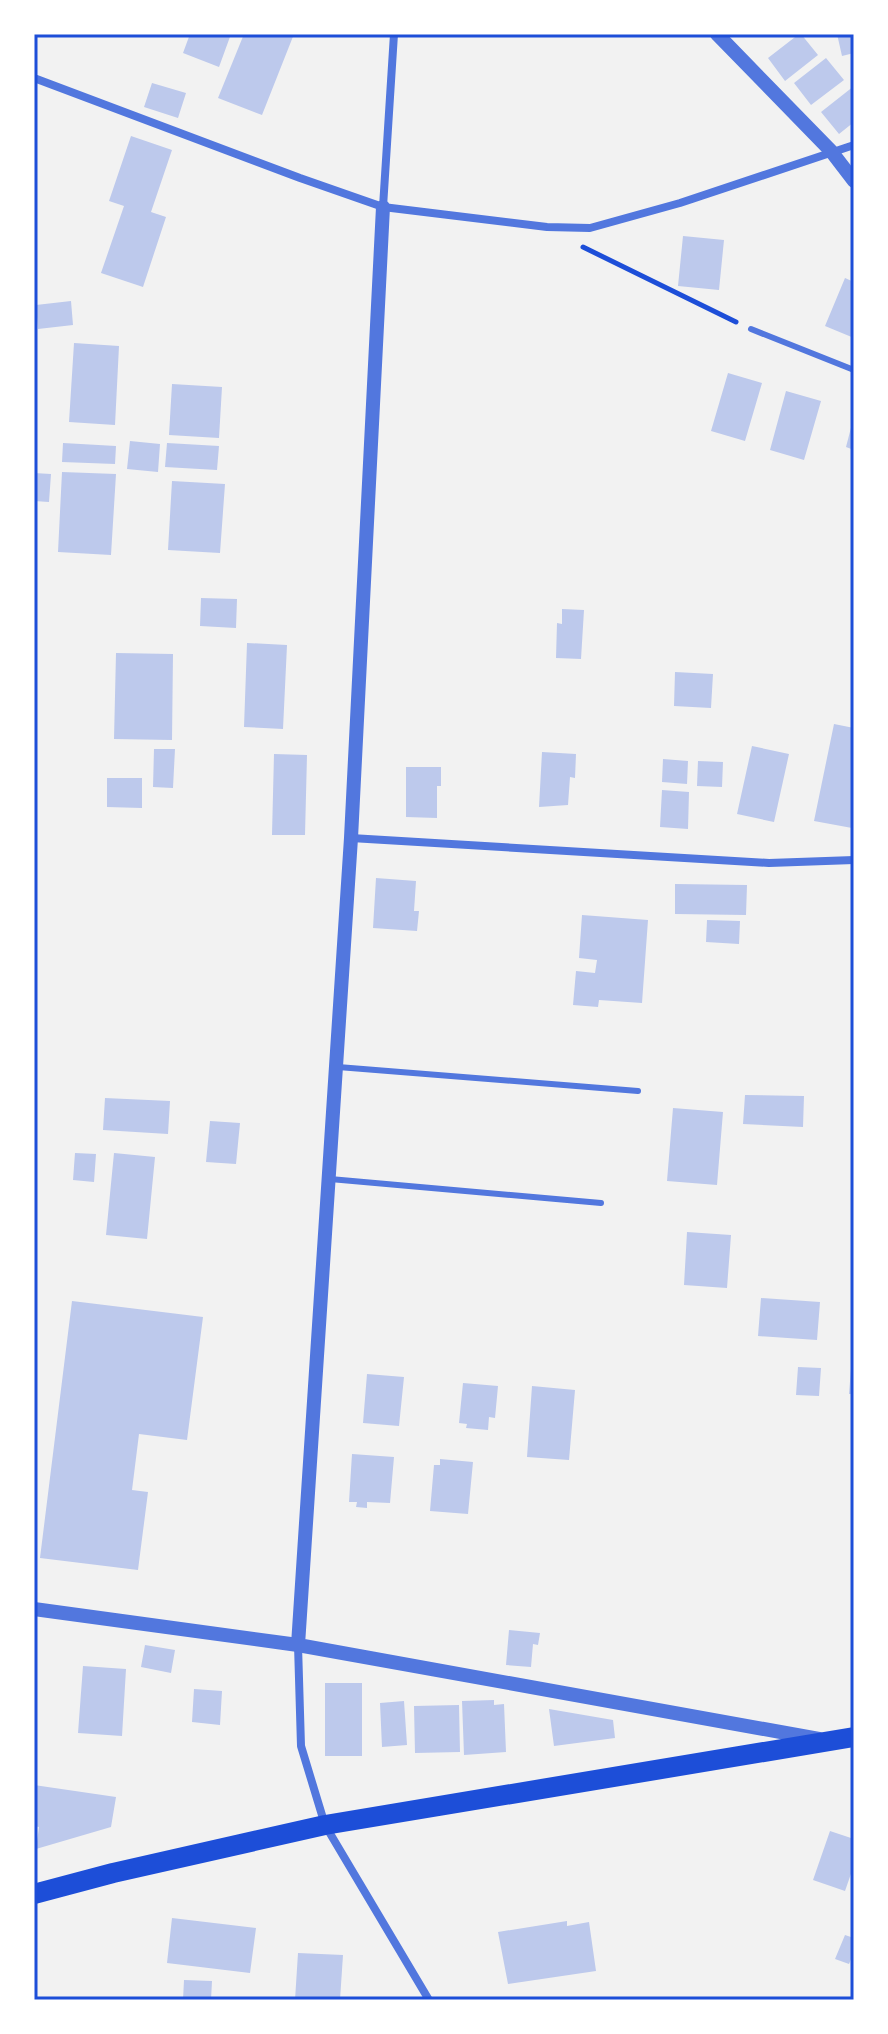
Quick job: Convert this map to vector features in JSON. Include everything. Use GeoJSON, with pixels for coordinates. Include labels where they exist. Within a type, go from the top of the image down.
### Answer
{"type":"FeatureCollection","features":[{"type":"Feature","properties":{"kind":"main road"},"geometry":{"type":"LineString","coordinates":[[34,1894],[325,1825],[854,1737]]}},
{"type":"Feature","properties":{"kind":"street"},"geometry":{"type":"LineString","coordinates":[[394,34],[351,838],[298,1645],[301,1746],[325,1825],[429,2000]]}},
{"type":"Feature","properties":{"kind":"street"},"geometry":{"type":"LineString","coordinates":[[717,34],[831,151],[854,181]]}},
{"type":"Feature","properties":{"kind":"street"},"geometry":{"type":"LineString","coordinates":[[34,78],[383,207],[547,227],[590,228],[680,203],[854,145]]}},
{"type":"Feature","properties":{"kind":"street"},"geometry":{"type":"LineString","coordinates":[[351,838],[769,863],[854,860]]}},
{"type":"Feature","properties":{"kind":"street"},"geometry":{"type":"LineString","coordinates":[[34,1609],[298,1645],[827,1741]]}},
{"type":"Feature","properties":{"kind":"lane"},"geometry":{"type":"LineString","coordinates":[[751,329],[854,370]]}},
{"type":"Feature","properties":{"kind":"lane"},"geometry":{"type":"LineString","coordinates":[[336,1067],[638,1091]]}},
{"type":"Feature","properties":{"kind":"lane"},"geometry":{"type":"LineString","coordinates":[[329,1179],[601,1203]]}},
{"type":"Feature","properties":{"kind":"path"},"geometry":{"type":"LineString","coordinates":[[547,227],[751,329]]}},
{"type":"Feature","properties":{"kind":"building"},"geometry":{"type":"Polygon","coordinates":[[[190,34],[231,34],[219,67],[183,53],[190,34]]]}},
{"type":"Feature","properties":{"kind":"building"},"geometry":{"type":"Polygon","coordinates":[[[244,34],[294,34],[262,115],[218,98],[244,34]]]}},
{"type":"Feature","properties":{"kind":"building"},"geometry":{"type":"Polygon","coordinates":[[[799,34],[818,55],[785,81],[768,58],[799,34]]]}},
{"type":"Feature","properties":{"kind":"building"},"geometry":{"type":"Polygon","coordinates":[[[837,34],[854,34],[854,53],[842,56],[837,34]]]}},
{"type":"Feature","properties":{"kind":"building"},"geometry":{"type":"Polygon","coordinates":[[[826,58],[844,80],[811,105],[794,83],[826,58]]]}},
{"type":"Feature","properties":{"kind":"building"},"geometry":{"type":"Polygon","coordinates":[[[152,83],[186,93],[178,118],[144,107],[152,83]]]}},
{"type":"Feature","properties":{"kind":"building"},"geometry":{"type":"Polygon","coordinates":[[[854,86],[854,122],[839,134],[821,112],[854,86]]]}},
{"type":"Feature","properties":{"kind":"building"},"geometry":{"type":"Polygon","coordinates":[[[131,136],[172,150],[151,212],[166,217],[143,287],[101,273],[124,206],[109,201],[131,136]]]}},
{"type":"Feature","properties":{"kind":"building"},"geometry":{"type":"Polygon","coordinates":[[[683,236],[724,240],[719,290],[678,286],[683,236]]]}},
{"type":"Feature","properties":{"kind":"building"},"geometry":{"type":"Polygon","coordinates":[[[845,278],[854,282],[854,338],[825,326],[845,278]]]}},
{"type":"Feature","properties":{"kind":"building"},"geometry":{"type":"Polygon","coordinates":[[[71,301],[73,325],[38,329],[36,305],[71,301]]]}},
{"type":"Feature","properties":{"kind":"building"},"geometry":{"type":"Polygon","coordinates":[[[74,343],[119,346],[115,425],[69,422],[74,343]]]}},
{"type":"Feature","properties":{"kind":"building"},"geometry":{"type":"Polygon","coordinates":[[[728,373],[762,383],[745,441],[711,431],[728,373]]]}},
{"type":"Feature","properties":{"kind":"building"},"geometry":{"type":"Polygon","coordinates":[[[172,384],[222,387],[219,438],[169,435],[172,384]]]}},
{"type":"Feature","properties":{"kind":"building"},"geometry":{"type":"Polygon","coordinates":[[[786,391],[821,401],[804,460],[770,450],[786,391]]]}},
{"type":"Feature","properties":{"kind":"building"},"geometry":{"type":"Polygon","coordinates":[[[854,420],[854,450],[846,447],[854,420]]]}},
{"type":"Feature","properties":{"kind":"building"},"geometry":{"type":"Polygon","coordinates":[[[130,441],[160,444],[158,472],[127,469],[130,441]]]}},
{"type":"Feature","properties":{"kind":"building"},"geometry":{"type":"Polygon","coordinates":[[[63,443],[116,446],[115,464],[62,462],[63,443]]]}},
{"type":"Feature","properties":{"kind":"building"},"geometry":{"type":"Polygon","coordinates":[[[167,443],[219,446],[217,470],[165,467],[167,443]]]}},
{"type":"Feature","properties":{"kind":"building"},"geometry":{"type":"Polygon","coordinates":[[[62,472],[116,474],[111,555],[58,552],[62,472]]]}},
{"type":"Feature","properties":{"kind":"building"},"geometry":{"type":"Polygon","coordinates":[[[34,473],[51,474],[49,502],[34,501],[34,473]]]}},
{"type":"Feature","properties":{"kind":"building"},"geometry":{"type":"Polygon","coordinates":[[[172,481],[225,484],[220,553],[168,550],[172,481]]]}},
{"type":"Feature","properties":{"kind":"building"},"geometry":{"type":"Polygon","coordinates":[[[201,598],[237,599],[236,628],[200,626],[201,598]]]}},
{"type":"Feature","properties":{"kind":"building"},"geometry":{"type":"Polygon","coordinates":[[[562,609],[584,610],[581,659],[556,658],[557,623],[562,624],[562,609]]]}},
{"type":"Feature","properties":{"kind":"building"},"geometry":{"type":"Polygon","coordinates":[[[247,643],[287,645],[283,729],[244,727],[247,643]]]}},
{"type":"Feature","properties":{"kind":"building"},"geometry":{"type":"Polygon","coordinates":[[[116,653],[173,654],[172,740],[114,739],[116,653]]]}},
{"type":"Feature","properties":{"kind":"building"},"geometry":{"type":"Polygon","coordinates":[[[675,672],[713,674],[711,708],[674,706],[675,672]]]}},
{"type":"Feature","properties":{"kind":"building"},"geometry":{"type":"Polygon","coordinates":[[[834,724],[854,728],[852,828],[814,821],[834,724]]]}},
{"type":"Feature","properties":{"kind":"building"},"geometry":{"type":"Polygon","coordinates":[[[752,746],[789,754],[774,822],[737,814],[752,746]]]}},
{"type":"Feature","properties":{"kind":"building"},"geometry":{"type":"Polygon","coordinates":[[[154,749],[175,749],[173,788],[153,787],[154,749]]]}},
{"type":"Feature","properties":{"kind":"building"},"geometry":{"type":"Polygon","coordinates":[[[542,752],[576,754],[575,778],[570,777],[568,805],[539,807],[542,752]]]}},
{"type":"Feature","properties":{"kind":"building"},"geometry":{"type":"Polygon","coordinates":[[[274,754],[307,755],[305,835],[272,835],[274,754]]]}},
{"type":"Feature","properties":{"kind":"building"},"geometry":{"type":"Polygon","coordinates":[[[663,759],[688,761],[687,784],[662,782],[663,759]]]}},
{"type":"Feature","properties":{"kind":"building"},"geometry":{"type":"Polygon","coordinates":[[[698,761],[723,762],[722,787],[697,786],[698,761]]]}},
{"type":"Feature","properties":{"kind":"building"},"geometry":{"type":"Polygon","coordinates":[[[406,767],[441,767],[441,786],[437,786],[437,818],[406,817],[406,767]]]}},
{"type":"Feature","properties":{"kind":"building"},"geometry":{"type":"Polygon","coordinates":[[[107,778],[142,778],[142,808],[107,807],[107,778]]]}},
{"type":"Feature","properties":{"kind":"building"},"geometry":{"type":"Polygon","coordinates":[[[662,790],[689,792],[688,829],[660,827],[662,790]]]}},
{"type":"Feature","properties":{"kind":"building"},"geometry":{"type":"Polygon","coordinates":[[[376,878],[416,881],[414,911],[419,911],[417,931],[373,928],[376,878]]]}},
{"type":"Feature","properties":{"kind":"building"},"geometry":{"type":"Polygon","coordinates":[[[675,884],[747,885],[746,915],[675,914],[675,884]]]}},
{"type":"Feature","properties":{"kind":"building"},"geometry":{"type":"Polygon","coordinates":[[[582,915],[648,920],[642,1003],[599,1000],[598,1007],[573,1005],[576,971],[595,973],[597,960],[579,958],[582,915]]]}},
{"type":"Feature","properties":{"kind":"building"},"geometry":{"type":"Polygon","coordinates":[[[707,920],[740,921],[739,944],[706,942],[707,920]]]}},
{"type":"Feature","properties":{"kind":"building"},"geometry":{"type":"Polygon","coordinates":[[[745,1095],[804,1096],[803,1127],[743,1124],[745,1095]]]}},
{"type":"Feature","properties":{"kind":"building"},"geometry":{"type":"Polygon","coordinates":[[[105,1098],[170,1101],[168,1134],[103,1130],[105,1098]]]}},
{"type":"Feature","properties":{"kind":"building"},"geometry":{"type":"Polygon","coordinates":[[[673,1108],[723,1112],[717,1185],[667,1181],[673,1108]]]}},
{"type":"Feature","properties":{"kind":"building"},"geometry":{"type":"Polygon","coordinates":[[[210,1121],[240,1123],[236,1164],[206,1162],[210,1121]]]}},
{"type":"Feature","properties":{"kind":"building"},"geometry":{"type":"Polygon","coordinates":[[[75,1153],[96,1154],[94,1182],[73,1180],[75,1153]]]}},
{"type":"Feature","properties":{"kind":"building"},"geometry":{"type":"Polygon","coordinates":[[[114,1153],[155,1157],[147,1239],[106,1235],[114,1153]]]}},
{"type":"Feature","properties":{"kind":"building"},"geometry":{"type":"Polygon","coordinates":[[[687,1232],[731,1235],[727,1288],[684,1285],[687,1232]]]}},
{"type":"Feature","properties":{"kind":"building"},"geometry":{"type":"Polygon","coordinates":[[[761,1298],[820,1302],[817,1340],[758,1336],[761,1298]]]}},
{"type":"Feature","properties":{"kind":"building"},"geometry":{"type":"Polygon","coordinates":[[[72,1301],[203,1317],[187,1440],[139,1434],[132,1490],[148,1492],[138,1570],[40,1558],[72,1301]]]}},
{"type":"Feature","properties":{"kind":"building"},"geometry":{"type":"Polygon","coordinates":[[[852,1356],[854,1394],[849,1394],[852,1356]]]}},
{"type":"Feature","properties":{"kind":"building"},"geometry":{"type":"Polygon","coordinates":[[[798,1367],[821,1368],[819,1396],[796,1395],[798,1367]]]}},
{"type":"Feature","properties":{"kind":"building"},"geometry":{"type":"Polygon","coordinates":[[[367,1374],[404,1377],[399,1426],[363,1423],[367,1374]]]}},
{"type":"Feature","properties":{"kind":"building"},"geometry":{"type":"Polygon","coordinates":[[[463,1383],[498,1386],[495,1418],[489,1417],[488,1430],[466,1428],[467,1424],[459,1423],[463,1383]]]}},
{"type":"Feature","properties":{"kind":"building"},"geometry":{"type":"Polygon","coordinates":[[[532,1386],[575,1390],[569,1460],[527,1457],[532,1386]]]}},
{"type":"Feature","properties":{"kind":"building"},"geometry":{"type":"Polygon","coordinates":[[[352,1454],[394,1457],[390,1503],[367,1502],[367,1508],[356,1507],[357,1502],[349,1502],[352,1454]]]}},
{"type":"Feature","properties":{"kind":"building"},"geometry":{"type":"Polygon","coordinates":[[[440,1459],[473,1462],[468,1514],[430,1511],[434,1465],[440,1465],[440,1459]]]}},
{"type":"Feature","properties":{"kind":"building"},"geometry":{"type":"Polygon","coordinates":[[[509,1630],[540,1633],[538,1645],[533,1644],[531,1667],[506,1665],[509,1630]]]}},
{"type":"Feature","properties":{"kind":"building"},"geometry":{"type":"Polygon","coordinates":[[[145,1645],[175,1650],[171,1673],[141,1667],[145,1645]]]}},
{"type":"Feature","properties":{"kind":"building"},"geometry":{"type":"Polygon","coordinates":[[[83,1666],[126,1669],[122,1736],[78,1733],[83,1666]]]}},
{"type":"Feature","properties":{"kind":"building"},"geometry":{"type":"Polygon","coordinates":[[[325,1683],[362,1683],[362,1756],[325,1756],[325,1683]]]}},
{"type":"Feature","properties":{"kind":"building"},"geometry":{"type":"Polygon","coordinates":[[[194,1689],[222,1691],[220,1725],[192,1722],[194,1689]]]}},
{"type":"Feature","properties":{"kind":"building"},"geometry":{"type":"Polygon","coordinates":[[[494,1700],[494,1705],[504,1704],[506,1752],[464,1755],[462,1701],[494,1700]]]}},
{"type":"Feature","properties":{"kind":"building"},"geometry":{"type":"Polygon","coordinates":[[[404,1701],[407,1745],[382,1747],[380,1703],[404,1701]]]}},
{"type":"Feature","properties":{"kind":"building"},"geometry":{"type":"Polygon","coordinates":[[[459,1705],[460,1752],[415,1753],[414,1706],[459,1705]]]}},
{"type":"Feature","properties":{"kind":"building"},"geometry":{"type":"Polygon","coordinates":[[[549,1709],[613,1720],[615,1738],[554,1746],[549,1709]]]}},
{"type":"Feature","properties":{"kind":"building"},"geometry":{"type":"Polygon","coordinates":[[[34,1785],[116,1797],[111,1827],[36,1849],[39,1827],[34,1826],[34,1785]]]}},
{"type":"Feature","properties":{"kind":"building"},"geometry":{"type":"Polygon","coordinates":[[[830,1831],[854,1839],[854,1865],[845,1891],[813,1880],[830,1831]]]}},
{"type":"Feature","properties":{"kind":"building"},"geometry":{"type":"Polygon","coordinates":[[[172,1918],[256,1928],[250,1973],[167,1963],[172,1918]]]}},
{"type":"Feature","properties":{"kind":"building"},"geometry":{"type":"Polygon","coordinates":[[[567,1921],[567,1926],[589,1922],[596,1971],[508,1984],[498,1932],[567,1921]]]}},
{"type":"Feature","properties":{"kind":"building"},"geometry":{"type":"Polygon","coordinates":[[[845,1935],[854,1938],[854,1952],[849,1964],[835,1959],[845,1935]]]}},
{"type":"Feature","properties":{"kind":"building"},"geometry":{"type":"Polygon","coordinates":[[[298,1953],[343,1955],[340,2000],[295,2000],[298,1953]]]}},
{"type":"Feature","properties":{"kind":"building"},"geometry":{"type":"Polygon","coordinates":[[[184,1980],[212,1981],[211,2000],[183,2000],[184,1980]]]}}]}
